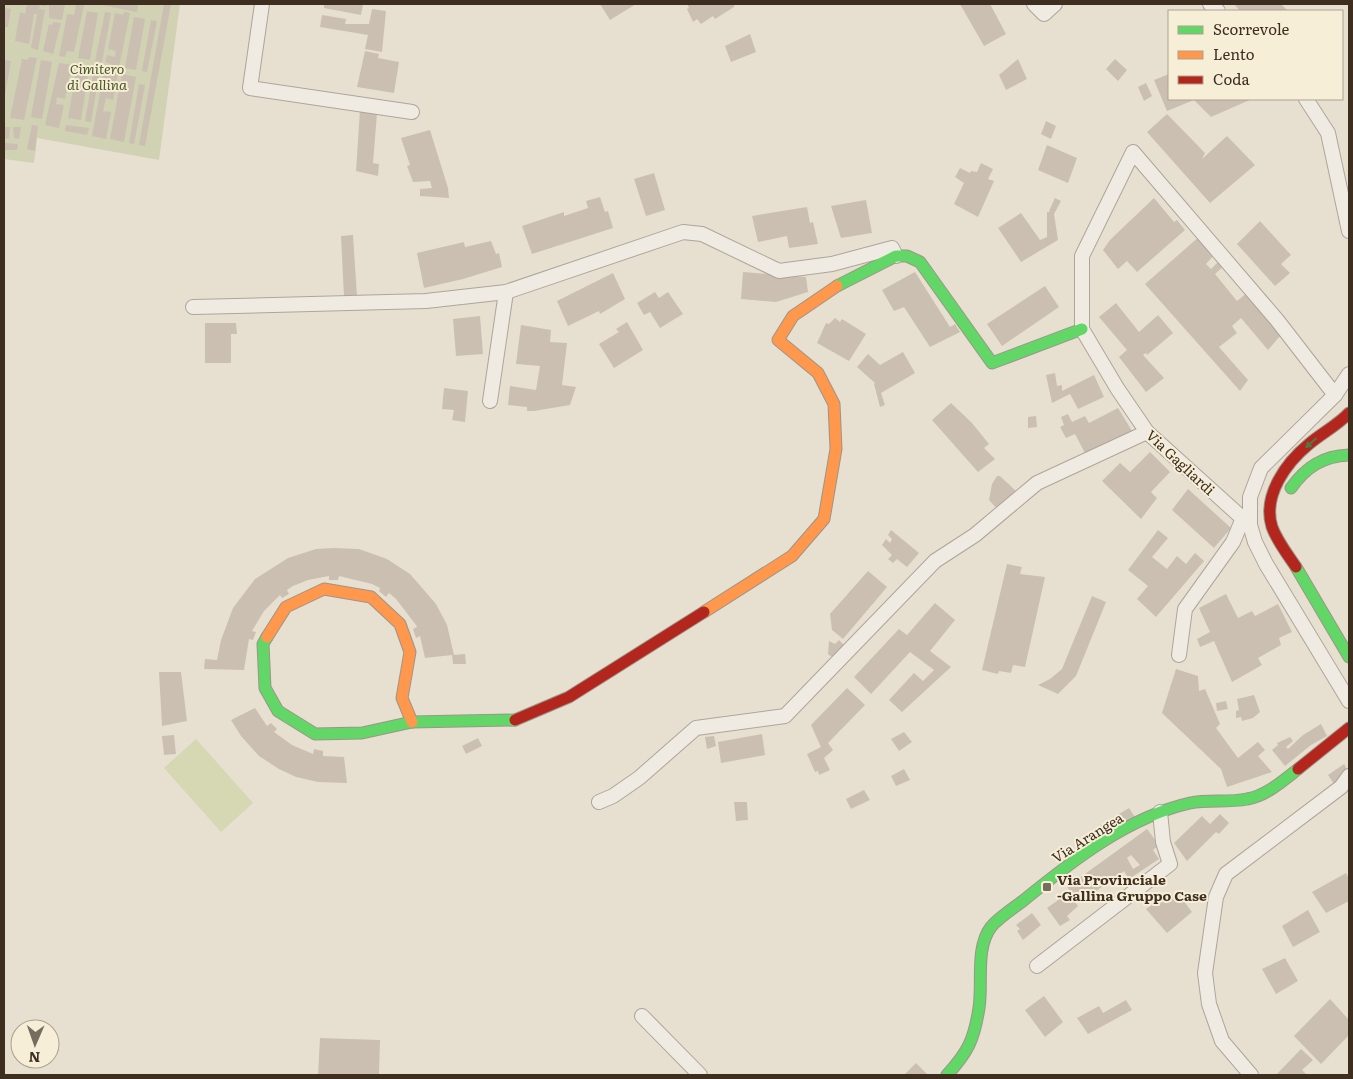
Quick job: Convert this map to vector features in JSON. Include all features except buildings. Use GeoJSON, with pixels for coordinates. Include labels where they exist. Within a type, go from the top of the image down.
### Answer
{"type":"FeatureCollection","features":[{"type":"Feature","properties":{"kind":"main road"},"geometry":{"type":"LineString","coordinates":[[412,722],[402,698],[410,652],[400,624],[371,597],[324,589],[286,607],[263,644],[265,688],[278,711],[315,734],[362,733],[412,722],[517,720],[569,697],[792,556],[824,519],[836,450],[834,404],[818,373],[778,340],[793,316],[829,290],[896,256],[907,256],[920,262],[992,363],[1082,329]]}},
{"type":"Feature","properties":{"kind":"main road"},"geometry":{"type":"LineString","coordinates":[[1349,413],[1290,462],[1278,479],[1272,495],[1270,512],[1272,527],[1349,657]]}},
{"type":"Feature","properties":{"kind":"main road"},"geometry":{"type":"LineString","coordinates":[[1289,496],[1291,486],[1307,466],[1335,455],[1349,456]]}},
{"type":"Feature","properties":{"kind":"main road"},"geometry":{"type":"LineString","coordinates":[[1284,521],[1285,536],[1295,566]]}},
{"type":"Feature","properties":{"kind":"main road","name":"Via Arangea"},"geometry":{"type":"LineString","coordinates":[[947,1075],[965,1055],[972,1038],[979,1007],[981,954],[991,927],[1065,868],[1121,832],[1160,812],[1191,804],[1248,799],[1278,785],[1349,728]]}},
{"type":"Feature","properties":{"kind":"street"},"geometry":{"type":"LineString","coordinates":[[262,4],[250,88],[412,112]]}},
{"type":"Feature","properties":{"kind":"street"},"geometry":{"type":"LineString","coordinates":[[1034,4],[1044,14],[1055,4]]}},
{"type":"Feature","properties":{"kind":"street"},"geometry":{"type":"LineString","coordinates":[[1307,100],[1328,133],[1349,231]]}},
{"type":"Feature","properties":{"kind":"street"},"geometry":{"type":"LineString","coordinates":[[1082,329],[1082,256],[1133,152],[1277,320],[1335,395]]}},
{"type":"Feature","properties":{"kind":"street"},"geometry":{"type":"LineString","coordinates":[[193,307],[426,301],[506,292],[683,232],[702,234],[779,270],[832,264],[892,248],[896,256]]}},
{"type":"Feature","properties":{"kind":"street"},"geometry":{"type":"LineString","coordinates":[[490,401],[506,292]]}},
{"type":"Feature","properties":{"kind":"street","name":"Via Gagliardi"},"geometry":{"type":"LineString","coordinates":[[1082,329],[1117,388],[1147,432],[1247,522],[1266,564],[1349,701]]}},
{"type":"Feature","properties":{"kind":"street"},"geometry":{"type":"LineString","coordinates":[[1179,655],[1185,609],[1247,522],[1250,497],[1261,468],[1335,395],[1349,374]]}},
{"type":"Feature","properties":{"kind":"street"},"geometry":{"type":"LineString","coordinates":[[599,802],[614,796],[639,778],[696,728],[785,716],[934,561],[975,535],[1037,483],[1147,432]]}},
{"type":"Feature","properties":{"kind":"street"},"geometry":{"type":"LineString","coordinates":[[1251,1075],[1222,1041],[1209,1004],[1205,973],[1216,897],[1226,874],[1341,787],[1349,776]]}},
{"type":"Feature","properties":{"kind":"street"},"geometry":{"type":"LineString","coordinates":[[1036,966],[1170,864],[1163,842],[1160,812]]}},
{"type":"Feature","properties":{"kind":"street"},"geometry":{"type":"LineString","coordinates":[[642,1016],[700,1075]]}},
{"type":"Feature","properties":{"kind":"green space","name":"Cimitero di Gallina"},"geometry":{"type":"Polygon","coordinates":[[[4,4],[180,4],[159,160],[37,138],[34,163],[4,159],[4,4]]]}},
{"type":"Feature","properties":{"kind":"green space"},"geometry":{"type":"Polygon","coordinates":[[[196,739],[253,803],[221,832],[164,768],[196,739]]]}},
{"type":"Feature","properties":{"kind":"traffic: fast"},"geometry":{"type":"LineString","coordinates":[[837,286],[896,256],[907,256],[920,262],[992,363],[1082,329]]}},
{"type":"Feature","properties":{"kind":"traffic: fast"},"geometry":{"type":"LineString","coordinates":[[1291,488],[1303,474],[1323,460],[1349,455]]}},
{"type":"Feature","properties":{"kind":"traffic: fast"},"geometry":{"type":"LineString","coordinates":[[1296,567],[1349,657]]}},
{"type":"Feature","properties":{"kind":"traffic: fast"},"geometry":{"type":"LineString","coordinates":[[267,637],[263,644],[265,688],[278,711],[315,734],[362,733],[412,722],[515,720]]}},
{"type":"Feature","properties":{"kind":"traffic: fast"},"geometry":{"type":"LineString","coordinates":[[947,1075],[965,1052],[975,1029],[980,998],[980,966],[983,945],[986,935],[998,920],[1061,870],[1123,830],[1167,810],[1190,803],[1240,800],[1261,795],[1298,769]]}},
{"type":"Feature","properties":{"kind":"traffic: slow"},"geometry":{"type":"LineString","coordinates":[[704,612],[792,556],[824,519],[836,449],[834,404],[818,373],[778,340],[793,316],[837,286]]}},
{"type":"Feature","properties":{"kind":"traffic: slow"},"geometry":{"type":"LineString","coordinates":[[267,637],[286,607],[324,589],[371,597],[400,624],[410,652],[402,698],[412,722]]}},
{"type":"Feature","properties":{"kind":"traffic: jam"},"geometry":{"type":"LineString","coordinates":[[1296,567],[1272,527],[1270,503],[1274,491],[1278,480],[1301,451],[1349,413]]}},
{"type":"Feature","properties":{"kind":"traffic: jam"},"geometry":{"type":"LineString","coordinates":[[515,720],[569,697],[704,612]]}},
{"type":"Feature","properties":{"kind":"traffic: jam"},"geometry":{"type":"LineString","coordinates":[[1298,769],[1349,728]]}},
{"type":"Feature","properties":{"kind":"place","name":"Via Provinciale -Gallina Gruppo Case"},"geometry":{"type":"Point","coordinates":[1047,887]}}]}
